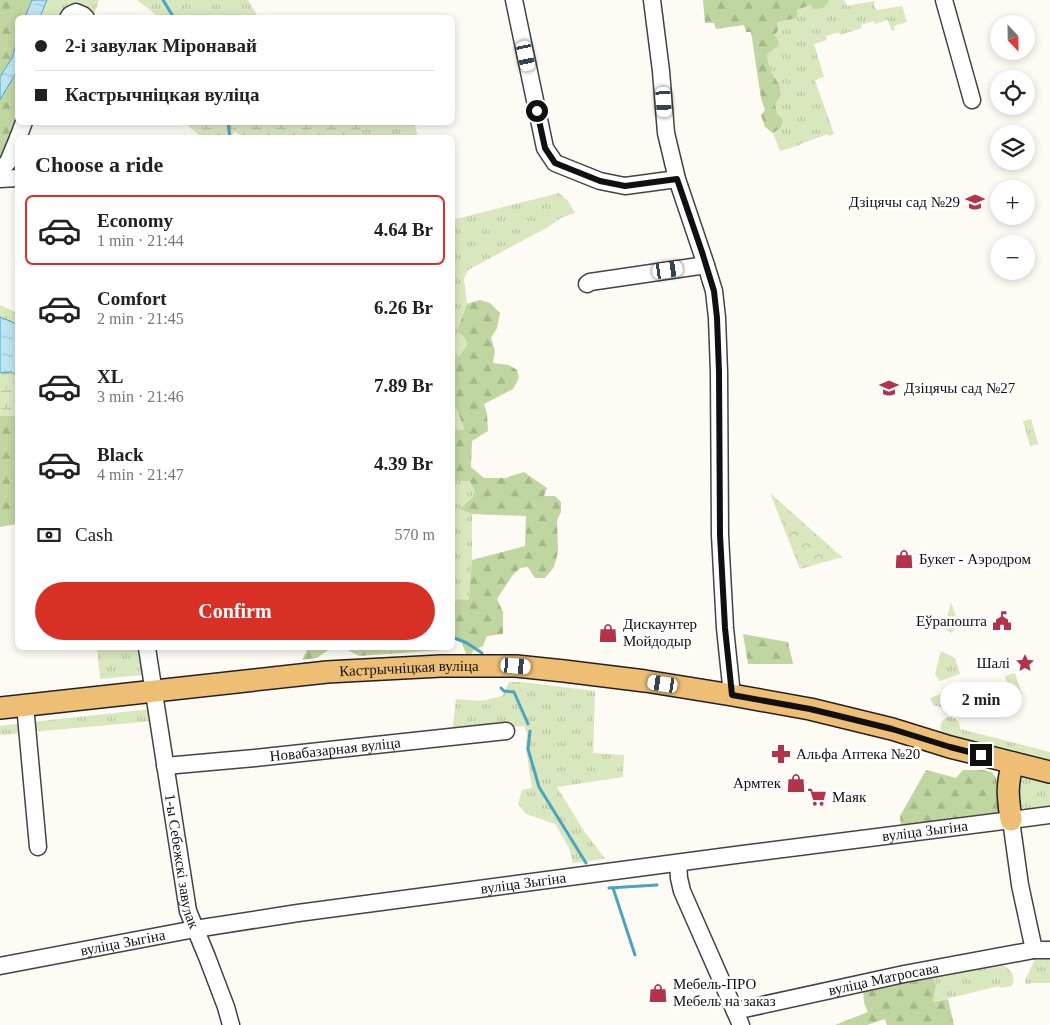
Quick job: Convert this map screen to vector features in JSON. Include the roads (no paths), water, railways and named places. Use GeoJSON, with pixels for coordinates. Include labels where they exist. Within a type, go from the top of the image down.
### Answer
{"type":"FeatureCollection","features":[{"type":"Feature","properties":{"kind":"main road","name":"Кастрычніцкая вуліца"},"geometry":{"type":"LineString","coordinates":[[0,708],[327,672],[441,666],[516,666],[645,681],[810,709],[1050,772]]}},
{"type":"Feature","properties":{"kind":"main road"},"geometry":{"type":"LineString","coordinates":[[1012,820],[1008,777],[1013,763]]}},
{"type":"Feature","properties":{"kind":"street"},"geometry":{"type":"LineString","coordinates":[[514,0],[545,148],[555,163],[600,181],[625,186],[677,179]]}},
{"type":"Feature","properties":{"kind":"street"},"geometry":{"type":"LineString","coordinates":[[652,0],[661,71],[666,133],[677,179],[714,291],[719,372],[720,535],[725,628],[732,695]]}},
{"type":"Feature","properties":{"kind":"street"},"geometry":{"type":"LineString","coordinates":[[944,0],[972,100]]}},
{"type":"Feature","properties":{"kind":"street"},"geometry":{"type":"LineString","coordinates":[[70,15],[76,12],[83,15]]}},
{"type":"Feature","properties":{"kind":"street"},"geometry":{"type":"LineString","coordinates":[[0,171],[8,162],[15,145]]}},
{"type":"Feature","properties":{"kind":"street"},"geometry":{"type":"LineString","coordinates":[[0,179],[15,178]]}},
{"type":"Feature","properties":{"kind":"street"},"geometry":{"type":"LineString","coordinates":[[587,284],[590,282],[706,265]]}},
{"type":"Feature","properties":{"kind":"street","name":"1-ы Себежскі завулак"},"geometry":{"type":"LineString","coordinates":[[147,650],[188,911],[226,1007],[231,1025]]}},
{"type":"Feature","properties":{"kind":"street"},"geometry":{"type":"LineString","coordinates":[[25,705],[38,847]]}},
{"type":"Feature","properties":{"kind":"street","name":"Новабазарная вуліца"},"geometry":{"type":"LineString","coordinates":[[165,766],[506,731]]}},
{"type":"Feature","properties":{"kind":"street","name":"вуліца Зыгіна"},"geometry":{"type":"LineString","coordinates":[[0,966],[195,929],[298,913],[1050,815]]}},
{"type":"Feature","properties":{"kind":"street"},"geometry":{"type":"LineString","coordinates":[[1012,820],[1020,885],[1042,950]]}},
{"type":"Feature","properties":{"kind":"street"},"geometry":{"type":"LineString","coordinates":[[678,863],[682,891],[738,1018]]}},
{"type":"Feature","properties":{"kind":"street","name":"вуліца Матросава"},"geometry":{"type":"LineString","coordinates":[[738,1018],[904,974],[1042,950]]}},
{"type":"Feature","properties":{"kind":"water"},"geometry":{"type":"Polygon","coordinates":[[[32,0],[47,0],[41,15],[26,15],[32,0]]]}},
{"type":"Feature","properties":{"kind":"water"},"geometry":{"type":"Polygon","coordinates":[[[15,48],[15,74],[0,100],[0,77],[12,58],[15,48]]]}},
{"type":"Feature","properties":{"kind":"water"},"geometry":{"type":"Polygon","coordinates":[[[0,317],[15,323],[15,374],[0,372],[0,317]]]}},
{"type":"Feature","properties":{"kind":"waterway"},"geometry":{"type":"LineString","coordinates":[[163,0],[172,15]]}},
{"type":"Feature","properties":{"kind":"waterway"},"geometry":{"type":"LineString","coordinates":[[228,125],[230,135]]}},
{"type":"Feature","properties":{"kind":"waterway"},"geometry":{"type":"LineString","coordinates":[[455,638],[467,643],[482,653]]}},
{"type":"Feature","properties":{"kind":"waterway"},"geometry":{"type":"LineString","coordinates":[[501,688],[504,691],[514,692],[528,724]]}},
{"type":"Feature","properties":{"kind":"waterway"},"geometry":{"type":"LineString","coordinates":[[530,731],[528,749],[539,787],[586,863]]}},
{"type":"Feature","properties":{"kind":"waterway"},"geometry":{"type":"LineString","coordinates":[[609,888],[657,885]]}},
{"type":"Feature","properties":{"kind":"waterway"},"geometry":{"type":"LineString","coordinates":[[613,888],[635,955]]}},
{"type":"Feature","properties":{"kind":"place","name":"Дзіцячы сад №29"},"geometry":{"type":"Point","coordinates":[975,202]}},
{"type":"Feature","properties":{"kind":"place","name":"Дзіцячы сад №27"},"geometry":{"type":"Point","coordinates":[889,388]}},
{"type":"Feature","properties":{"kind":"place","name":"Букет - Аэродром"},"geometry":{"type":"Point","coordinates":[904,559]}},
{"type":"Feature","properties":{"kind":"place","name":"Еўрапошта"},"geometry":{"type":"Point","coordinates":[1002,621]}},
{"type":"Feature","properties":{"kind":"place","name":"Дискаунтер Мойдодыр"},"geometry":{"type":"Point","coordinates":[608,633]}},
{"type":"Feature","properties":{"kind":"place","name":"Шалі"},"geometry":{"type":"Point","coordinates":[1025,663]}},
{"type":"Feature","properties":{"kind":"place","name":"Альфа Аптека №20"},"geometry":{"type":"Point","coordinates":[781,754]}},
{"type":"Feature","properties":{"kind":"place","name":"Армтек"},"geometry":{"type":"Point","coordinates":[796,783]}},
{"type":"Feature","properties":{"kind":"place","name":"Маяк"},"geometry":{"type":"Point","coordinates":[817,797]}},
{"type":"Feature","properties":{"kind":"place","name":"Мебель-ПРО Мебель на заказ"},"geometry":{"type":"Point","coordinates":[658,993]}}]}
